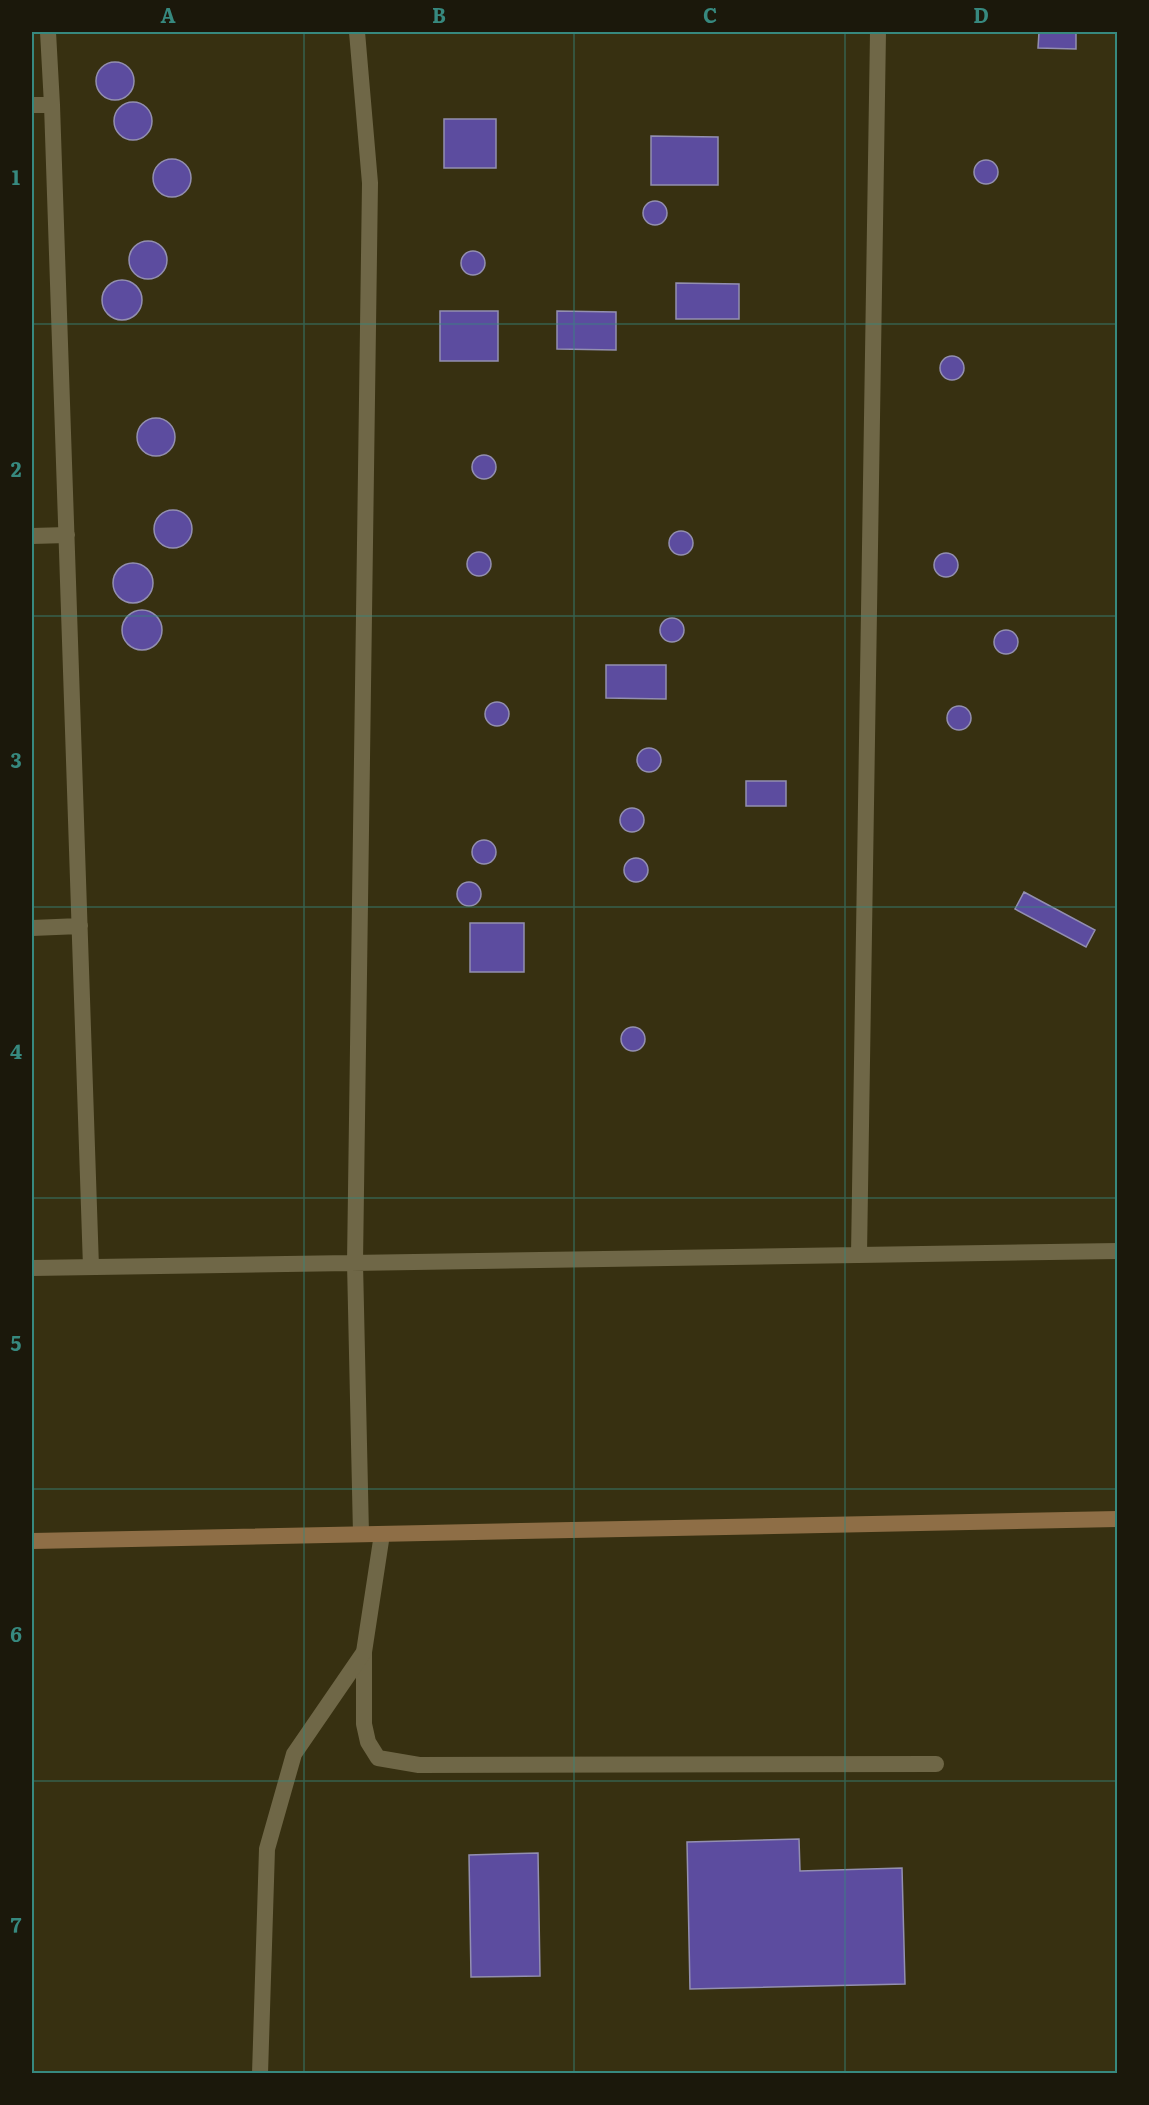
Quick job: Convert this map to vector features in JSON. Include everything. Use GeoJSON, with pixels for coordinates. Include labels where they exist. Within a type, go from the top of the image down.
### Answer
{"type":"FeatureCollection","features":[{"type":"Feature","properties":{"kind":"main road"},"geometry":{"type":"LineString","coordinates":[[32,1541],[1118,1519]]}},
{"type":"Feature","properties":{"kind":"street"},"geometry":{"type":"LineString","coordinates":[[48,32],[91,1267]]}},
{"type":"Feature","properties":{"kind":"street"},"geometry":{"type":"LineString","coordinates":[[357,32],[370,183],[355,1263],[361,1534]]}},
{"type":"Feature","properties":{"kind":"street"},"geometry":{"type":"LineString","coordinates":[[859,1255],[878,32]]}},
{"type":"Feature","properties":{"kind":"street"},"geometry":{"type":"LineString","coordinates":[[32,105],[52,105]]}},
{"type":"Feature","properties":{"kind":"street"},"geometry":{"type":"LineString","coordinates":[[32,536],[67,535]]}},
{"type":"Feature","properties":{"kind":"street"},"geometry":{"type":"LineString","coordinates":[[32,928],[80,926]]}},
{"type":"Feature","properties":{"kind":"street"},"geometry":{"type":"LineString","coordinates":[[32,1268],[1118,1251]]}},
{"type":"Feature","properties":{"kind":"street"},"geometry":{"type":"LineString","coordinates":[[382,1534],[364,1652],[364,1724],[368,1742],[378,1758],[419,1765],[936,1764]]}},
{"type":"Feature","properties":{"kind":"street"},"geometry":{"type":"LineString","coordinates":[[260,2073],[267,1849],[294,1754],[364,1652]]}},
{"type":"Feature","properties":{"kind":"building"},"geometry":{"type":"Polygon","coordinates":[[[1039,32],[1076,32],[1076,49],[1038,48],[1039,32]]]}},
{"type":"Feature","properties":{"kind":"building"},"geometry":{"type":"Polygon","coordinates":[[[115,62],[129,67],[134,81],[129,95],[115,100],[101,95],[96,81],[101,67],[115,62]]]}},
{"type":"Feature","properties":{"kind":"building"},"geometry":{"type":"Polygon","coordinates":[[[133,102],[147,107],[152,121],[147,135],[133,140],[119,135],[114,121],[119,107],[133,102]]]}},
{"type":"Feature","properties":{"kind":"building"},"geometry":{"type":"Polygon","coordinates":[[[444,119],[496,119],[496,168],[444,168],[444,119]]]}},
{"type":"Feature","properties":{"kind":"building"},"geometry":{"type":"Polygon","coordinates":[[[651,136],[718,137],[718,185],[651,185],[651,136]]]}},
{"type":"Feature","properties":{"kind":"building"},"geometry":{"type":"Polygon","coordinates":[[[172,159],[186,164],[191,178],[186,192],[172,197],[158,192],[153,178],[158,164],[172,159]]]}},
{"type":"Feature","properties":{"kind":"building"},"geometry":{"type":"Polygon","coordinates":[[[986,160],[995,163],[998,172],[995,181],[986,184],[977,181],[974,172],[977,163],[986,160]]]}},
{"type":"Feature","properties":{"kind":"building"},"geometry":{"type":"Polygon","coordinates":[[[655,201],[664,204],[667,213],[664,222],[655,225],[646,222],[643,213],[646,204],[655,201]]]}},
{"type":"Feature","properties":{"kind":"building"},"geometry":{"type":"Polygon","coordinates":[[[148,241],[162,246],[167,260],[162,274],[148,279],[134,274],[129,260],[134,246],[148,241]]]}},
{"type":"Feature","properties":{"kind":"building"},"geometry":{"type":"Polygon","coordinates":[[[473,251],[482,254],[485,263],[482,272],[473,275],[464,272],[461,263],[464,254],[473,251]]]}},
{"type":"Feature","properties":{"kind":"building"},"geometry":{"type":"Polygon","coordinates":[[[122,280],[136,286],[142,300],[136,314],[122,320],[108,314],[102,300],[108,286],[122,280]]]}},
{"type":"Feature","properties":{"kind":"building"},"geometry":{"type":"Polygon","coordinates":[[[676,283],[739,284],[739,319],[676,319],[676,283]]]}},
{"type":"Feature","properties":{"kind":"building"},"geometry":{"type":"Polygon","coordinates":[[[440,311],[498,311],[498,361],[440,361],[440,311]]]}},
{"type":"Feature","properties":{"kind":"building"},"geometry":{"type":"Polygon","coordinates":[[[557,311],[616,312],[616,350],[557,349],[557,311]]]}},
{"type":"Feature","properties":{"kind":"building"},"geometry":{"type":"Polygon","coordinates":[[[952,356],[961,359],[964,368],[961,377],[952,380],[943,377],[940,368],[943,359],[952,356]]]}},
{"type":"Feature","properties":{"kind":"building"},"geometry":{"type":"Polygon","coordinates":[[[156,418],[170,423],[175,437],[170,451],[156,456],[142,451],[137,437],[142,423],[156,418]]]}},
{"type":"Feature","properties":{"kind":"building"},"geometry":{"type":"Polygon","coordinates":[[[484,455],[493,458],[496,467],[493,476],[484,479],[475,476],[472,467],[475,458],[484,455]]]}},
{"type":"Feature","properties":{"kind":"building"},"geometry":{"type":"Polygon","coordinates":[[[173,510],[187,515],[192,529],[187,543],[173,548],[159,543],[154,529],[159,515],[173,510]]]}},
{"type":"Feature","properties":{"kind":"building"},"geometry":{"type":"Polygon","coordinates":[[[681,531],[690,534],[693,543],[690,552],[681,555],[672,552],[669,543],[672,534],[681,531]]]}},
{"type":"Feature","properties":{"kind":"building"},"geometry":{"type":"Polygon","coordinates":[[[479,552],[488,555],[491,564],[488,573],[479,576],[470,573],[467,564],[470,555],[479,552]]]}},
{"type":"Feature","properties":{"kind":"building"},"geometry":{"type":"Polygon","coordinates":[[[946,553],[955,556],[958,565],[955,574],[946,577],[937,574],[934,565],[937,556],[946,553]]]}},
{"type":"Feature","properties":{"kind":"building"},"geometry":{"type":"Polygon","coordinates":[[[133,563],[147,569],[153,583],[147,597],[133,603],[119,597],[113,583],[119,569],[133,563]]]}},
{"type":"Feature","properties":{"kind":"building"},"geometry":{"type":"Polygon","coordinates":[[[142,610],[156,616],[162,630],[156,644],[142,650],[128,644],[122,630],[128,616],[142,610]]]}},
{"type":"Feature","properties":{"kind":"building"},"geometry":{"type":"Polygon","coordinates":[[[672,618],[681,621],[684,630],[681,639],[672,642],[663,639],[660,630],[663,621],[672,618]]]}},
{"type":"Feature","properties":{"kind":"building"},"geometry":{"type":"Polygon","coordinates":[[[1006,630],[1015,633],[1018,642],[1015,651],[1006,654],[997,651],[994,642],[997,633],[1006,630]]]}},
{"type":"Feature","properties":{"kind":"building"},"geometry":{"type":"Polygon","coordinates":[[[606,665],[666,665],[666,699],[606,698],[606,665]]]}},
{"type":"Feature","properties":{"kind":"building"},"geometry":{"type":"Polygon","coordinates":[[[497,702],[506,705],[509,714],[506,723],[497,726],[488,723],[485,714],[488,705],[497,702]]]}},
{"type":"Feature","properties":{"kind":"building"},"geometry":{"type":"Polygon","coordinates":[[[959,706],[968,709],[971,718],[968,727],[959,730],[950,727],[947,718],[950,709],[959,706]]]}},
{"type":"Feature","properties":{"kind":"building"},"geometry":{"type":"Polygon","coordinates":[[[649,748],[658,751],[661,760],[658,769],[649,772],[640,769],[637,760],[640,751],[649,748]]]}},
{"type":"Feature","properties":{"kind":"building"},"geometry":{"type":"Polygon","coordinates":[[[746,781],[786,781],[786,806],[746,806],[746,781]]]}},
{"type":"Feature","properties":{"kind":"building"},"geometry":{"type":"Polygon","coordinates":[[[632,808],[641,811],[644,820],[641,829],[632,832],[623,829],[620,820],[623,811],[632,808]]]}},
{"type":"Feature","properties":{"kind":"building"},"geometry":{"type":"Polygon","coordinates":[[[484,840],[493,843],[496,852],[493,861],[484,864],[475,861],[472,852],[475,843],[484,840]]]}},
{"type":"Feature","properties":{"kind":"building"},"geometry":{"type":"Polygon","coordinates":[[[636,858],[645,861],[648,870],[645,879],[636,882],[627,879],[624,870],[627,861],[636,858]]]}},
{"type":"Feature","properties":{"kind":"building"},"geometry":{"type":"Polygon","coordinates":[[[469,882],[478,885],[481,894],[478,903],[469,906],[460,903],[457,894],[460,885],[469,882]]]}},
{"type":"Feature","properties":{"kind":"building"},"geometry":{"type":"Polygon","coordinates":[[[1024,892],[1095,930],[1086,947],[1015,909],[1024,892]]]}},
{"type":"Feature","properties":{"kind":"building"},"geometry":{"type":"Polygon","coordinates":[[[470,923],[524,923],[524,972],[470,972],[470,923]]]}},
{"type":"Feature","properties":{"kind":"building"},"geometry":{"type":"Polygon","coordinates":[[[633,1027],[642,1030],[645,1039],[642,1048],[633,1051],[624,1048],[621,1039],[624,1030],[633,1027]]]}},
{"type":"Feature","properties":{"kind":"building"},"geometry":{"type":"Polygon","coordinates":[[[799,1839],[800,1871],[902,1868],[905,1984],[690,1989],[687,1842],[799,1839]]]}},
{"type":"Feature","properties":{"kind":"building"},"geometry":{"type":"Polygon","coordinates":[[[538,1853],[540,1976],[471,1977],[469,1855],[538,1853]]]}}]}
